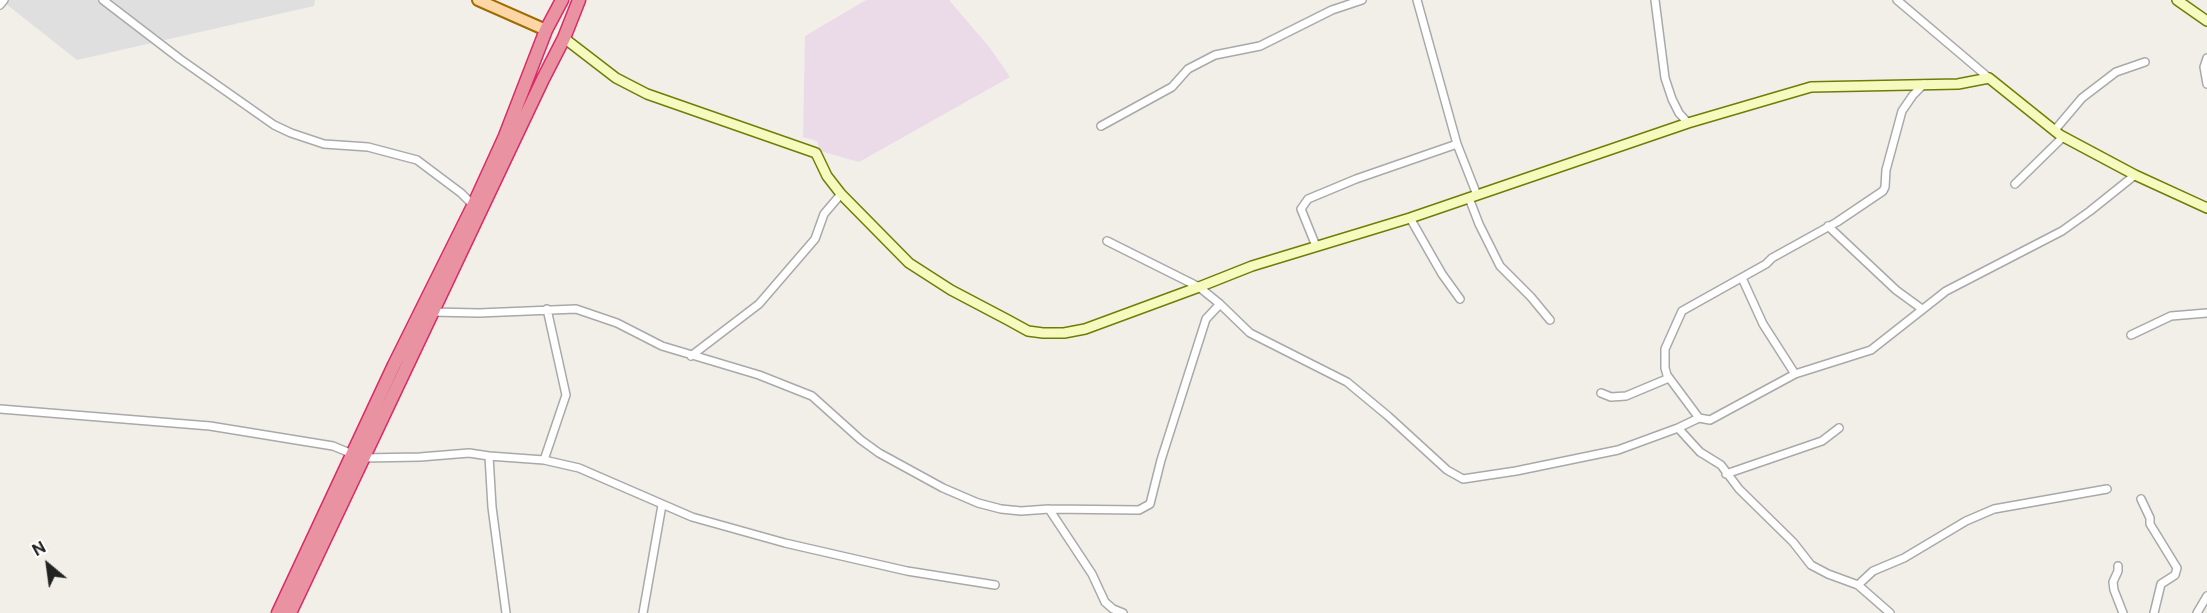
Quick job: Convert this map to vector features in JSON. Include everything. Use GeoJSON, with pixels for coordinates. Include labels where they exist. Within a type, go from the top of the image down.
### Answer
{"type":"FeatureCollection","features":[{"type":"Feature","properties":{"kind":"highway"},"geometry":{"type":"LineString","coordinates":[[278,613],[327,520],[510,139],[564,39],[579,0]]}},
{"type":"Feature","properties":{"kind":"highway"},"geometry":{"type":"LineString","coordinates":[[510,139],[536,54],[559,6],[572,19]]}},
{"type":"Feature","properties":{"kind":"highway"},"geometry":{"type":"LineString","coordinates":[[536,54],[545,61],[552,62]]}},
{"type":"Feature","properties":{"kind":"highway"},"geometry":{"type":"LineString","coordinates":[[357,456],[432,312],[477,208]]}},
{"type":"Feature","properties":{"kind":"highway"},"geometry":{"type":"LineString","coordinates":[[290,613],[327,520]]}},
{"type":"Feature","properties":{"kind":"main road"},"geometry":{"type":"LineString","coordinates":[[478,0],[546,30]]}},
{"type":"Feature","properties":{"kind":"street"},"geometry":{"type":"LineString","coordinates":[[0,5],[4,0]]}},
{"type":"Feature","properties":{"kind":"street"},"geometry":{"type":"LineString","coordinates":[[103,0],[180,59],[274,124],[324,144],[368,147],[417,160],[477,208]]}},
{"type":"Feature","properties":{"kind":"street"},"geometry":{"type":"LineString","coordinates":[[1101,126],[1172,87],[1188,69],[1215,55],[1260,46],[1332,10],[1362,0]]}},
{"type":"Feature","properties":{"kind":"street"},"geometry":{"type":"LineString","coordinates":[[1417,0],[1479,224],[1500,266],[1550,320]]}},
{"type":"Feature","properties":{"kind":"street"},"geometry":{"type":"LineString","coordinates":[[1655,0],[1665,78],[1672,99],[1688,123]]}},
{"type":"Feature","properties":{"kind":"street"},"geometry":{"type":"LineString","coordinates":[[1897,0],[2054,131],[2134,175],[2207,208]]}},
{"type":"Feature","properties":{"kind":"street"},"geometry":{"type":"LineString","coordinates":[[2177,0],[2207,21]]}},
{"type":"Feature","properties":{"kind":"street"},"geometry":{"type":"LineString","coordinates":[[564,39],[616,78],[647,94],[816,153],[827,176],[841,194],[909,263],[951,290],[1028,331],[1043,333],[1064,333],[1085,329],[1199,288],[1252,266],[1410,218],[1688,123],[1800,89],[1958,84],[1989,78]]}},
{"type":"Feature","properties":{"kind":"street"},"geometry":{"type":"LineString","coordinates":[[2207,58],[2204,67],[2207,84]]}},
{"type":"Feature","properties":{"kind":"street"},"geometry":{"type":"LineString","coordinates":[[2054,131],[2082,98],[2116,72],[2145,62]]}},
{"type":"Feature","properties":{"kind":"street"},"geometry":{"type":"LineString","coordinates":[[1698,418],[1669,378],[1665,368],[1665,349],[1682,311],[1742,278],[1883,191],[1886,187],[1888,162],[1902,111],[1924,84]]}},
{"type":"Feature","properties":{"kind":"street"},"geometry":{"type":"LineString","coordinates":[[2015,184],[2063,137]]}},
{"type":"Feature","properties":{"kind":"street"},"geometry":{"type":"LineString","coordinates":[[1316,246],[1301,209],[1308,199],[1356,179],[1456,144]]}},
{"type":"Feature","properties":{"kind":"street"},"geometry":{"type":"LineString","coordinates":[[1107,241],[1199,288],[1220,304],[1250,333],[1347,382],[1447,470],[1463,479],[1516,471],[1617,450],[1678,428],[1698,418],[1710,420],[1796,374],[1871,350],[1955,285],[2062,231],[2134,175]]}},
{"type":"Feature","properties":{"kind":"street"},"geometry":{"type":"LineString","coordinates":[[691,356],[759,304],[815,239],[824,214],[841,194]]}},
{"type":"Feature","properties":{"kind":"street"},"geometry":{"type":"LineString","coordinates":[[1410,218],[1442,274],[1460,299]]}},
{"type":"Feature","properties":{"kind":"street"},"geometry":{"type":"LineString","coordinates":[[1828,226],[1896,290],[1922,309]]}},
{"type":"Feature","properties":{"kind":"street"},"geometry":{"type":"LineString","coordinates":[[1742,278],[1763,324],[1796,374]]}},
{"type":"Feature","properties":{"kind":"street"},"geometry":{"type":"LineString","coordinates":[[432,312],[479,313],[547,309],[587,311],[617,323],[662,346],[759,375],[812,396],[879,453],[978,503],[1021,511],[1139,510],[1150,504],[1161,460],[1206,319],[1220,304]]}},
{"type":"Feature","properties":{"kind":"street"},"geometry":{"type":"LineString","coordinates":[[544,460],[566,395],[547,309]]}},
{"type":"Feature","properties":{"kind":"street"},"geometry":{"type":"LineString","coordinates":[[2131,336],[2170,316],[2207,313]]}},
{"type":"Feature","properties":{"kind":"street"},"geometry":{"type":"LineString","coordinates":[[1601,393],[1611,397],[1626,396],[1669,378]]}},
{"type":"Feature","properties":{"kind":"street"},"geometry":{"type":"LineString","coordinates":[[0,410],[210,426],[304,440],[333,446],[357,456],[420,458],[469,453],[544,460],[579,468],[614,481],[662,505],[712,523],[854,560],[996,585]]}},
{"type":"Feature","properties":{"kind":"street"},"geometry":{"type":"LineString","coordinates":[[1678,428],[1700,452],[1719,463],[1739,489],[1793,542],[1810,565],[1858,585],[1890,613]]}},
{"type":"Feature","properties":{"kind":"street"},"geometry":{"type":"LineString","coordinates":[[1726,474],[1822,441],[1839,428]]}},
{"type":"Feature","properties":{"kind":"street"},"geometry":{"type":"LineString","coordinates":[[489,456],[492,507],[506,613]]}},
{"type":"Feature","properties":{"kind":"street"},"geometry":{"type":"LineString","coordinates":[[1858,585],[1873,571],[1904,558],[1966,521],[1994,509],[2107,489]]}},
{"type":"Feature","properties":{"kind":"street"},"geometry":{"type":"LineString","coordinates":[[2141,499],[2150,518],[2150,524],[2177,568],[2175,575],[2161,585],[2154,613]]}},
{"type":"Feature","properties":{"kind":"street"},"geometry":{"type":"LineString","coordinates":[[643,613],[662,505]]}},
{"type":"Feature","properties":{"kind":"street"},"geometry":{"type":"LineString","coordinates":[[1049,509],[1092,574],[1105,602],[1113,609],[1123,613]]}},
{"type":"Feature","properties":{"kind":"street"},"geometry":{"type":"LineString","coordinates":[[2118,566],[2113,582],[2123,613]]}},
{"type":"Feature","properties":{"kind":"street"},"geometry":{"type":"LineString","coordinates":[[2197,613],[2207,596]]}},
{"type":"Feature","properties":{"kind":"shaded area"},"geometry":{"type":"Polygon","coordinates":[[[1,0],[315,0],[314,6],[77,60],[1,0]]]}},
{"type":"Feature","properties":{"kind":"shaded area"},"geometry":{"type":"Polygon","coordinates":[[[866,0],[949,0],[990,48],[1010,77],[859,162],[820,151],[817,141],[803,137],[805,36],[866,0]]]}}]}
